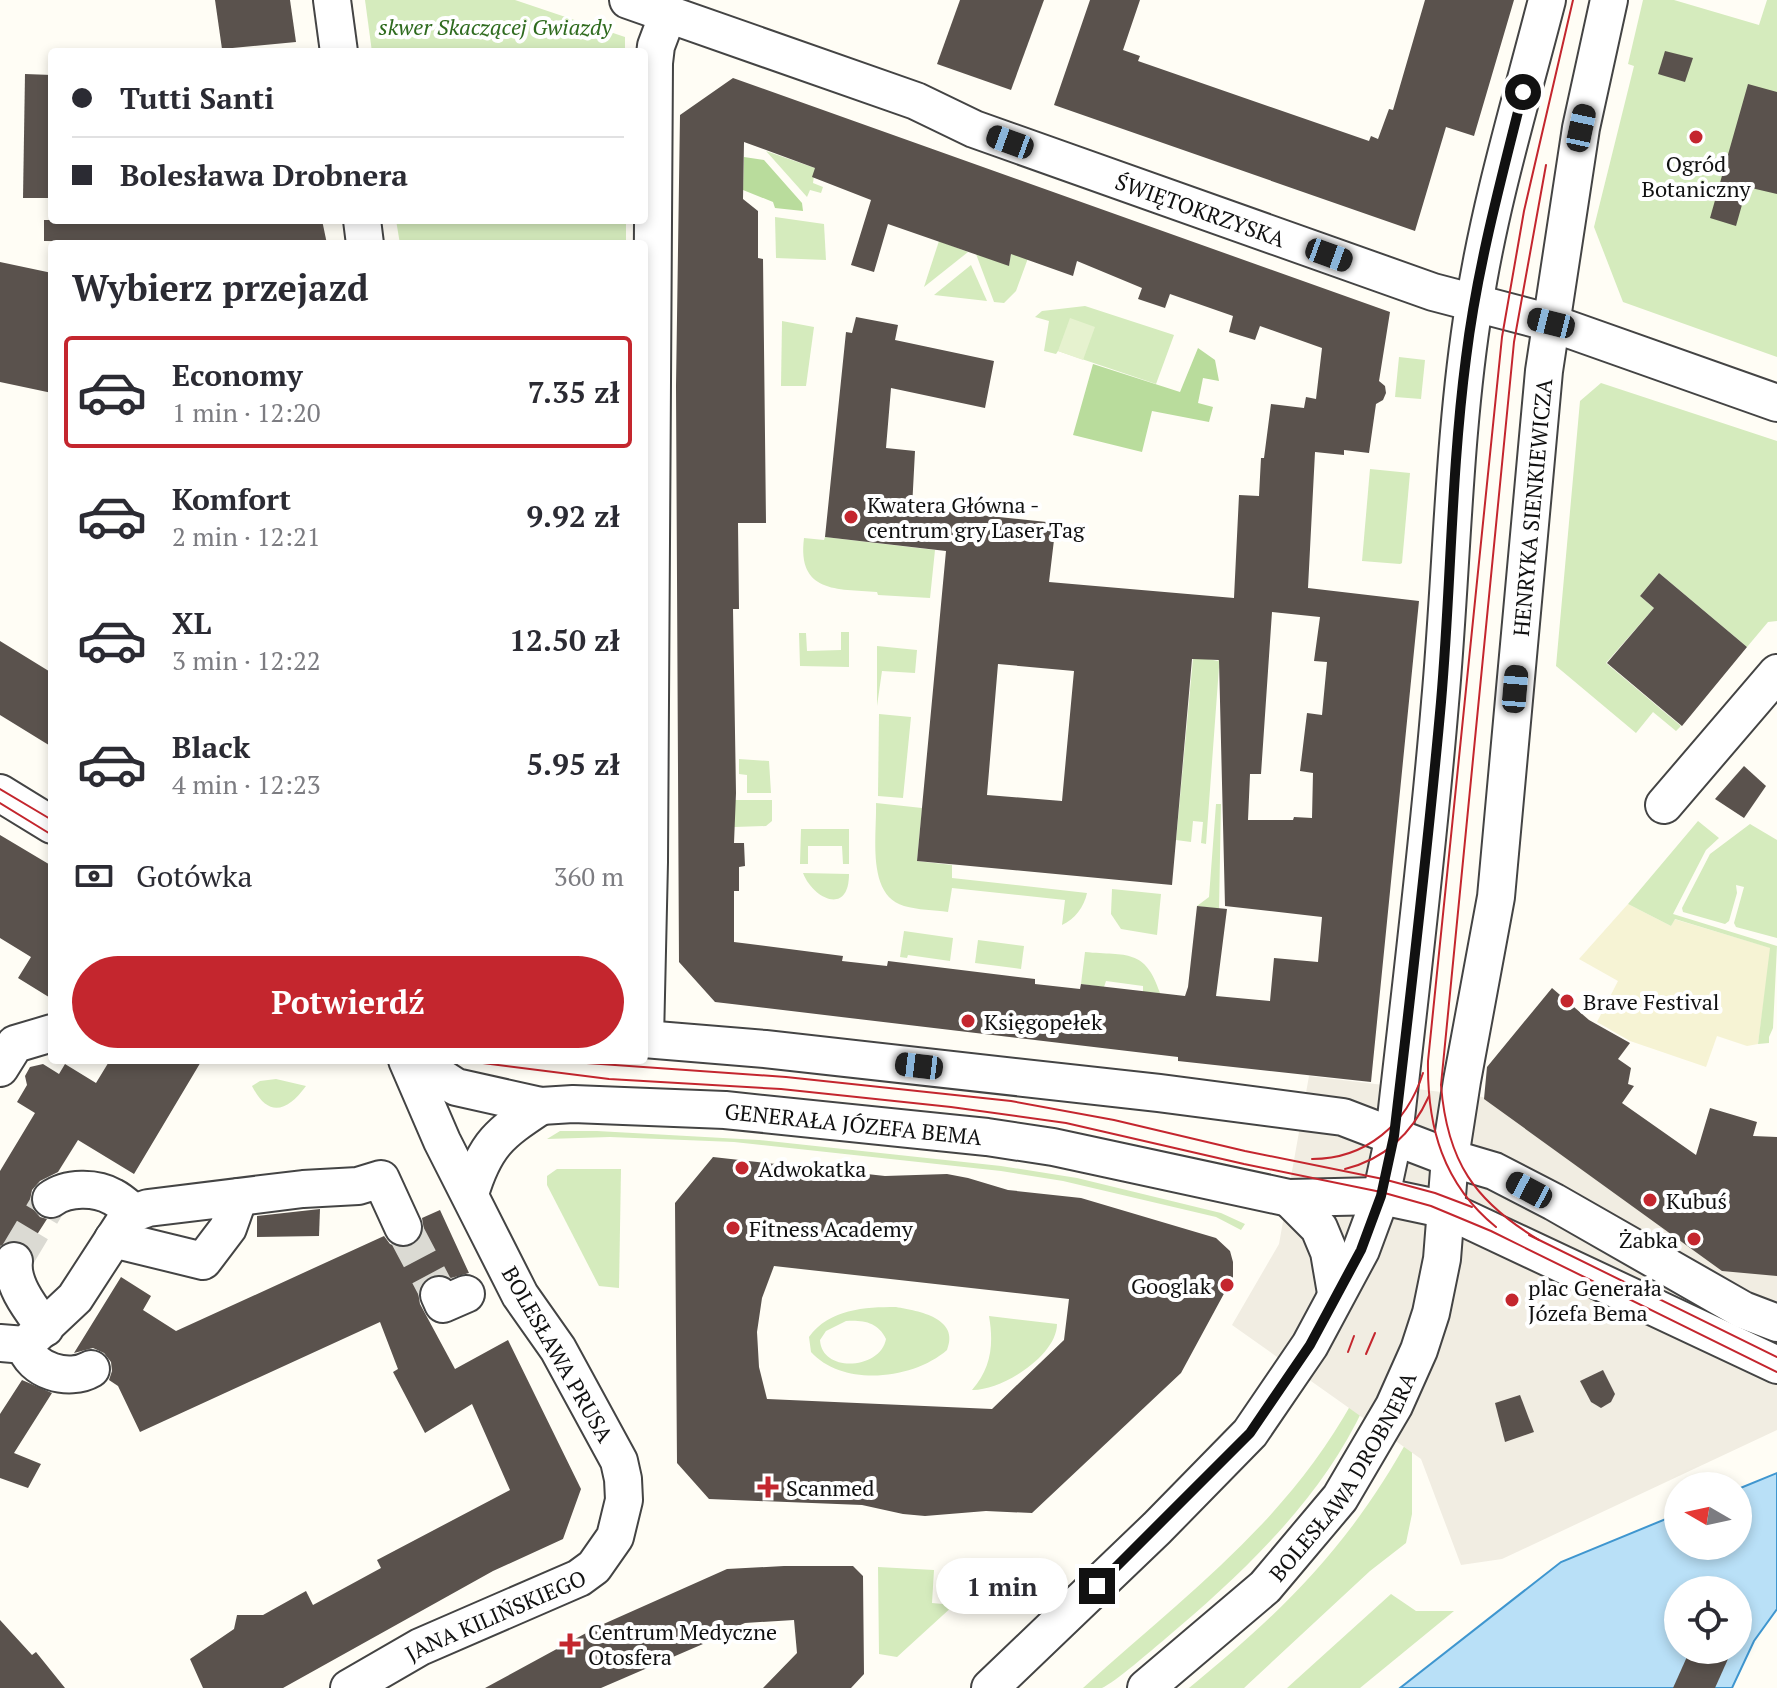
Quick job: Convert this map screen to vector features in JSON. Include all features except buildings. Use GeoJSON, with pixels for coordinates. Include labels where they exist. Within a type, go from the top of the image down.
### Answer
{"type":"FeatureCollection","features":[{"type":"Feature","properties":{"kind":"street"},"geometry":{"type":"LineString","coordinates":[[332,0],[338,48]]}},
{"type":"Feature","properties":{"kind":"street","name":"ŚWIĘTOKRZYSKA"},"geometry":{"type":"LineString","coordinates":[[628,0],[916,101],[974,129],[1433,292],[1551,323],[1777,403]]}},
{"type":"Feature","properties":{"kind":"street"},"geometry":{"type":"LineString","coordinates":[[990,1688],[1157,1528],[1250,1433],[1310,1345],[1361,1250],[1381,1196],[1394,1136],[1440,704],[1454,483],[1474,303],[1492,215],[1547,0]]}},
{"type":"Feature","properties":{"kind":"street","name":"HENRYKA SIENKIEWICZA"},"geometry":{"type":"LineString","coordinates":[[1447,1210],[1450,1158],[1496,897],[1544,371],[1581,128],[1609,0]]}},
{"type":"Feature","properties":{"kind":"street"},"geometry":{"type":"LineString","coordinates":[[648,897],[654,63],[656,46],[668,14]]}},
{"type":"Feature","properties":{"kind":"street"},"geometry":{"type":"LineString","coordinates":[[1664,805],[1777,673]]}},
{"type":"Feature","properties":{"kind":"street"},"geometry":{"type":"LineString","coordinates":[[0,793],[48,823]]}},
{"type":"Feature","properties":{"kind":"street"},"geometry":{"type":"LineString","coordinates":[[0,1068],[15,1044],[48,1034]]}},
{"type":"Feature","properties":{"kind":"street"},"geometry":{"type":"LineString","coordinates":[[648,1039],[765,1049],[1343,1117],[1450,1158],[1494,1171],[1743,1310],[1777,1323]]}},
{"type":"Feature","properties":{"kind":"street","name":"BOLESŁAWA PRUSA"},"geometry":{"type":"LineString","coordinates":[[409,1064],[442,1141],[520,1295],[558,1349],[619,1461],[623,1479],[621,1519]]}},
{"type":"Feature","properties":{"kind":"street","name":"GENERAŁA JÓZEFA BEMA"},"geometry":{"type":"LineString","coordinates":[[426,1064],[456,1087],[541,1106],[573,1104],[725,1110],[987,1137],[1053,1147],[1289,1198],[1381,1196],[1447,1210]]}},
{"type":"Feature","properties":{"kind":"street"},"geometry":{"type":"LineString","coordinates":[[470,1194],[491,1147],[504,1131],[541,1106]]}},
{"type":"Feature","properties":{"kind":"street"},"geometry":{"type":"LineString","coordinates":[[23,1339],[75,1298],[124,1226],[148,1208],[303,1189],[358,1186],[395,1172],[403,1227]]}},
{"type":"Feature","properties":{"kind":"street"},"geometry":{"type":"LineString","coordinates":[[51,1199],[59,1193],[73,1190],[112,1196],[124,1226],[203,1261],[228,1228],[239,1197]]}},
{"type":"Feature","properties":{"kind":"street"},"geometry":{"type":"LineString","coordinates":[[1289,1198],[1319,1228],[1329,1252],[1336,1293]]}},
{"type":"Feature","properties":{"kind":"street"},"geometry":{"type":"LineString","coordinates":[[1447,1210],[1777,1365]]}},
{"type":"Feature","properties":{"kind":"street","name":"BOLESŁAWA DROBNERA"},"geometry":{"type":"LineString","coordinates":[[1146,1688],[1265,1587],[1340,1498],[1394,1406],[1419,1350],[1431,1313],[1442,1259],[1447,1210]]}},
{"type":"Feature","properties":{"kind":"street"},"geometry":{"type":"LineString","coordinates":[[14,1261],[27,1355],[34,1364],[70,1377],[91,1369]]}},
{"type":"Feature","properties":{"kind":"street","name":"JANA KILIŃSKIEGO"},"geometry":{"type":"LineString","coordinates":[[349,1688],[431,1642],[579,1578],[606,1553],[621,1519]]}},
{"type":"Feature","properties":{"kind":"shaded area"},"geometry":{"type":"Polygon","coordinates":[[[1628,904],[1671,926],[1674,919],[1771,948],[1758,1044],[1747,1046],[1717,1036],[1706,1067],[1630,1041],[1597,1022],[1618,981],[1579,959],[1628,904]]]}},
{"type":"Feature","properties":{"kind":"shaded area","name":"plac Generała Józefa Bema"},"geometry":{"type":"Polygon","coordinates":[[[1309,1076],[1483,1097],[1611,1189],[1777,1276],[1777,1430],[1687,1472],[1664,1472],[1664,1483],[1502,1559],[1461,1565],[1421,1459],[1232,1325],[1279,1244],[1309,1076]]]}},
{"type":"Feature","properties":{"kind":"green space","name":"skwer Skaczącej Gwiazdy"},"geometry":{"type":"Polygon","coordinates":[[[365,0],[515,0],[625,37],[625,48],[371,48],[365,0]]]}},
{"type":"Feature","properties":{"kind":"green space","name":"Ogród Botaniczny"},"geometry":{"type":"Polygon","coordinates":[[[1643,0],[1674,0],[1759,25],[1767,0],[1777,0],[1777,357],[1623,302],[1594,227],[1634,66],[1628,64],[1643,0]]]}},
{"type":"Feature","properties":{"kind":"green space"},"geometry":{"type":"Polygon","coordinates":[[[766,151],[815,168],[813,183],[823,187],[821,193],[810,190],[807,197],[766,151]]]}},
{"type":"Feature","properties":{"kind":"green space"},"geometry":{"type":"Polygon","coordinates":[[[744,157],[764,160],[802,203],[803,211],[775,208],[773,202],[743,190],[744,157]]]}},
{"type":"Feature","properties":{"kind":"green space"},"geometry":{"type":"Polygon","coordinates":[[[775,217],[824,224],[826,260],[776,258],[775,217]]]}},
{"type":"Feature","properties":{"kind":"green space"},"geometry":{"type":"Polygon","coordinates":[[[397,224],[626,224],[626,240],[399,240],[397,224]]]}},
{"type":"Feature","properties":{"kind":"green space"},"geometry":{"type":"Polygon","coordinates":[[[939,241],[968,252],[924,287],[939,241]]]}},
{"type":"Feature","properties":{"kind":"green space"},"geometry":{"type":"Polygon","coordinates":[[[1013,244],[1031,250],[1016,291],[1004,303],[994,302],[976,254],[1009,265],[1013,244]]]}},
{"type":"Feature","properties":{"kind":"green space"},"geometry":{"type":"Polygon","coordinates":[[[971,265],[987,301],[934,295],[971,265]]]}},
{"type":"Feature","properties":{"kind":"green space"},"geometry":{"type":"Polygon","coordinates":[[[1085,306],[1174,335],[1156,384],[1058,351],[1056,354],[1044,351],[1049,321],[1035,317],[1042,311],[1085,306]]]}},
{"type":"Feature","properties":{"kind":"green space"},"geometry":{"type":"Polygon","coordinates":[[[1070,318],[1095,327],[1083,360],[1058,351],[1070,318]]]}},
{"type":"Feature","properties":{"kind":"green space"},"geometry":{"type":"Polygon","coordinates":[[[782,321],[814,327],[806,386],[781,386],[782,321]]]}},
{"type":"Feature","properties":{"kind":"green space"},"geometry":{"type":"Polygon","coordinates":[[[1198,348],[1215,360],[1219,381],[1203,378],[1198,403],[1213,407],[1209,422],[1152,411],[1142,452],[1073,435],[1093,364],[1180,392],[1198,348]]]}},
{"type":"Feature","properties":{"kind":"green space"},"geometry":{"type":"Polygon","coordinates":[[[1399,357],[1425,360],[1421,399],[1395,397],[1399,357]]]}},
{"type":"Feature","properties":{"kind":"green space"},"geometry":{"type":"Polygon","coordinates":[[[1601,383],[1777,441],[1777,621],[1768,622],[1747,647],[1659,573],[1640,596],[1654,608],[1606,663],[1681,726],[1676,731],[1653,712],[1636,733],[1556,666],[1580,401],[1601,383]]]}},
{"type":"Feature","properties":{"kind":"green space"},"geometry":{"type":"Polygon","coordinates":[[[1370,469],[1410,473],[1400,564],[1362,561],[1370,469]]]}},
{"type":"Feature","properties":{"kind":"green space"},"geometry":{"type":"Polygon","coordinates":[[[825,537],[935,550],[930,598],[878,595],[877,592],[823,584],[813,578],[803,556],[804,538],[824,540],[825,537]]]}},
{"type":"Feature","properties":{"kind":"green space"},"geometry":{"type":"Polygon","coordinates":[[[841,632],[849,632],[849,667],[800,666],[799,633],[806,633],[807,651],[841,650],[841,632]]]}},
{"type":"Feature","properties":{"kind":"green space"},"geometry":{"type":"Polygon","coordinates":[[[1195,637],[1208,659],[1218,661],[1221,640],[1206,844],[1201,843],[1203,822],[1193,821],[1191,842],[1176,840],[1195,637]]]}},
{"type":"Feature","properties":{"kind":"green space"},"geometry":{"type":"Polygon","coordinates":[[[877,646],[917,650],[915,673],[882,671],[877,706],[877,646]]]}},
{"type":"Feature","properties":{"kind":"green space"},"geometry":{"type":"Polygon","coordinates":[[[879,714],[911,717],[903,798],[878,796],[879,714]]]}},
{"type":"Feature","properties":{"kind":"green space"},"geometry":{"type":"Polygon","coordinates":[[[739,759],[769,761],[771,793],[747,793],[747,775],[739,774],[739,759]]]}},
{"type":"Feature","properties":{"kind":"green space"},"geometry":{"type":"Polygon","coordinates":[[[734,800],[772,800],[772,821],[766,826],[734,827],[734,800]]]}},
{"type":"Feature","properties":{"kind":"green space"},"geometry":{"type":"Polygon","coordinates":[[[876,803],[922,808],[917,861],[952,865],[952,878],[1087,893],[1084,903],[1075,916],[1062,925],[1065,900],[952,888],[948,912],[904,906],[892,900],[879,877],[875,847],[876,803]]]}},
{"type":"Feature","properties":{"kind":"green space"},"geometry":{"type":"Polygon","coordinates":[[[1216,804],[1221,804],[1219,909],[1197,906],[1209,897],[1216,804]]]}},
{"type":"Feature","properties":{"kind":"green space"},"geometry":{"type":"Polygon","coordinates":[[[1698,821],[1719,838],[1706,850],[1673,914],[1777,946],[1773,1028],[1769,1043],[1758,1044],[1770,948],[1675,919],[1671,926],[1628,904],[1698,821]]]}},
{"type":"Feature","properties":{"kind":"green space"},"geometry":{"type":"Polygon","coordinates":[[[1750,824],[1777,840],[1777,938],[1736,927],[1734,923],[1744,887],[1736,885],[1737,893],[1729,921],[1725,924],[1683,912],[1682,908],[1710,854],[1750,824]]]}},
{"type":"Feature","properties":{"kind":"green space"},"geometry":{"type":"Polygon","coordinates":[[[801,829],[849,829],[849,864],[843,864],[842,846],[808,846],[808,864],[800,864],[801,829]]]}},
{"type":"Feature","properties":{"kind":"green space"},"geometry":{"type":"Polygon","coordinates":[[[803,873],[849,874],[847,887],[843,895],[830,899],[814,890],[803,873]]]}},
{"type":"Feature","properties":{"kind":"green space"},"geometry":{"type":"Polygon","coordinates":[[[1112,889],[1161,894],[1157,935],[1121,929],[1111,914],[1112,889]]]}},
{"type":"Feature","properties":{"kind":"green space"},"geometry":{"type":"Polygon","coordinates":[[[904,931],[953,938],[950,961],[908,955],[907,958],[900,957],[904,931]]]}},
{"type":"Feature","properties":{"kind":"green space"},"geometry":{"type":"Polygon","coordinates":[[[978,940],[1024,946],[1021,969],[975,963],[978,940]]]}},
{"type":"Feature","properties":{"kind":"green space"},"geometry":{"type":"Polygon","coordinates":[[[1085,952],[1123,955],[1141,961],[1154,978],[1160,993],[1143,992],[1143,986],[1106,981],[1104,987],[1081,984],[1085,952]]]}},
{"type":"Feature","properties":{"kind":"green space"},"geometry":{"type":"Polygon","coordinates":[[[276,1079],[306,1086],[285,1106],[271,1107],[252,1086],[260,1081],[276,1079]]]}},
{"type":"Feature","properties":{"kind":"green space"},"geometry":{"type":"Polygon","coordinates":[[[560,1131],[759,1140],[1001,1166],[1077,1178],[1221,1213],[1245,1224],[1241,1230],[1216,1217],[1063,1181],[1001,1171],[734,1142],[610,1137],[547,1139],[560,1131]]]}},
{"type":"Feature","properties":{"kind":"green space"},"geometry":{"type":"Polygon","coordinates":[[[557,1169],[621,1169],[619,1288],[599,1286],[547,1185],[547,1176],[557,1169]]]}},
{"type":"Feature","properties":{"kind":"green space"},"geometry":{"type":"Polygon","coordinates":[[[896,1307],[926,1314],[943,1323],[948,1330],[947,1350],[916,1368],[879,1375],[842,1371],[811,1352],[809,1337],[827,1320],[860,1309],[896,1307]],[[846,1321],[826,1331],[820,1340],[823,1351],[830,1358],[852,1364],[874,1357],[882,1349],[886,1339],[879,1329],[869,1323],[846,1321]]]}},
{"type":"Feature","properties":{"kind":"green space"},"geometry":{"type":"Polygon","coordinates":[[[989,1316],[1057,1324],[1055,1336],[1038,1359],[1012,1378],[998,1385],[972,1390],[990,1356],[989,1316]]]}},
{"type":"Feature","properties":{"kind":"green space"},"geometry":{"type":"Polygon","coordinates":[[[1353,1401],[1364,1407],[1346,1441],[1326,1473],[1277,1534],[1223,1588],[1124,1673],[1102,1688],[1083,1688],[1195,1589],[1264,1522],[1326,1445],[1353,1401]]]}},
{"type":"Feature","properties":{"kind":"green space"},"geometry":{"type":"Polygon","coordinates":[[[1412,1432],[1412,1514],[1406,1543],[1370,1571],[1244,1688],[1189,1688],[1256,1631],[1314,1572],[1366,1507],[1412,1432]]]}},
{"type":"Feature","properties":{"kind":"green space"},"geometry":{"type":"Polygon","coordinates":[[[878,1567],[934,1570],[932,1603],[954,1605],[897,1657],[879,1654],[878,1567]]]}},
{"type":"Feature","properties":{"kind":"green space"},"geometry":{"type":"Polygon","coordinates":[[[1391,1594],[1416,1611],[1454,1611],[1360,1688],[1287,1688],[1391,1594]]]}},
{"type":"Feature","properties":{"kind":"water"},"geometry":{"type":"Polygon","coordinates":[[[1777,1473],[1777,1609],[1752,1645],[1752,1576],[1664,1576],[1664,1664],[1743,1664],[1732,1688],[1400,1688],[1561,1562],[1664,1520],[1664,1560],[1752,1560],[1752,1483],[1777,1473]]]}},
{"type":"Feature","properties":{"kind":"tunnel"},"geometry":{"type":"LineString","coordinates":[[14,1261],[51,1199]]}},
{"type":"Feature","properties":{"kind":"tunnel"},"geometry":{"type":"LineString","coordinates":[[403,1227],[439,1295]]}},
{"type":"Feature","properties":{"kind":"tram line"},"geometry":{"type":"LineString","coordinates":[[1496,1227],[1463,1192],[1442,1153],[1431,1109],[1428,1061],[1502,337],[1524,211],[1573,0]]}},
{"type":"Feature","properties":{"kind":"tram line"},"geometry":{"type":"LineString","coordinates":[[1539,1240],[1497,1210],[1468,1176],[1450,1136],[1441,1085],[1514,342],[1546,165]]}},
{"type":"Feature","properties":{"kind":"tram line"},"geometry":{"type":"LineString","coordinates":[[0,789],[48,818]]}},
{"type":"Feature","properties":{"kind":"tram line"},"geometry":{"type":"LineString","coordinates":[[0,803],[48,833]]}},
{"type":"Feature","properties":{"kind":"tram line"},"geometry":{"type":"LineString","coordinates":[[491,1064],[609,1079],[781,1089],[1066,1123],[1381,1192],[1431,1206],[1491,1231],[1777,1372]]}},
{"type":"Feature","properties":{"kind":"tram line"},"geometry":{"type":"LineString","coordinates":[[601,1064],[786,1077],[1011,1101],[1114,1120],[1383,1179],[1472,1207]]}},
{"type":"Feature","properties":{"kind":"tram line"},"geometry":{"type":"LineString","coordinates":[[1312,1159],[1350,1153],[1382,1135],[1406,1108],[1423,1073]]}},
{"type":"Feature","properties":{"kind":"tram line"},"geometry":{"type":"LineString","coordinates":[[1345,1169],[1373,1159],[1396,1143],[1414,1122],[1429,1096]]}},
{"type":"Feature","properties":{"kind":"tram line"},"geometry":{"type":"LineString","coordinates":[[1529,1235],[1777,1357]]}},
{"type":"Feature","properties":{"kind":"tram line"},"geometry":{"type":"LineString","coordinates":[[1366,1354],[1375,1333]]}},
{"type":"Feature","properties":{"kind":"tram line"},"geometry":{"type":"LineString","coordinates":[[1348,1352],[1354,1336]]}},
{"type":"Feature","properties":{"kind":"place","name":"Ogród Botaniczny"},"geometry":{"type":"Point","coordinates":[1696,137]}},
{"type":"Feature","properties":{"kind":"place","name":"Kwatera Główna - centrum gry Laser Tag"},"geometry":{"type":"Point","coordinates":[851,517]}},
{"type":"Feature","properties":{"kind":"place","name":"Brave Festival"},"geometry":{"type":"Point","coordinates":[1567,1001]}},
{"type":"Feature","properties":{"kind":"place","name":"Księgopełek"},"geometry":{"type":"Point","coordinates":[968,1021]}},
{"type":"Feature","properties":{"kind":"place","name":"Adwokatka"},"geometry":{"type":"Point","coordinates":[742,1168]}},
{"type":"Feature","properties":{"kind":"place","name":"Kubuś"},"geometry":{"type":"Point","coordinates":[1650,1200]}},
{"type":"Feature","properties":{"kind":"place","name":"Fitness Academy"},"geometry":{"type":"Point","coordinates":[733,1228]}},
{"type":"Feature","properties":{"kind":"place","name":"Żabka"},"geometry":{"type":"Point","coordinates":[1694,1239]}},
{"type":"Feature","properties":{"kind":"place","name":"Googlak"},"geometry":{"type":"Point","coordinates":[1227,1285]}},
{"type":"Feature","properties":{"kind":"place","name":"plac Generała Józefa Bema"},"geometry":{"type":"Point","coordinates":[1512,1300]}},
{"type":"Feature","properties":{"kind":"place","name":"Scanmed"},"geometry":{"type":"Point","coordinates":[768,1487]}},
{"type":"Feature","properties":{"kind":"place","name":"Centrum Medyczne Otosfera"},"geometry":{"type":"Point","coordinates":[570,1644]}},
{"type":"Feature","properties":{"kind":"route"},"geometry":{"type":"LineString","coordinates":[[1097,1586],[1250,1433],[1315,1336],[1361,1250],[1381,1196],[1394,1136],[1440,704],[1454,483],[1466,360],[1485,244],[1523,92]]}}]}
